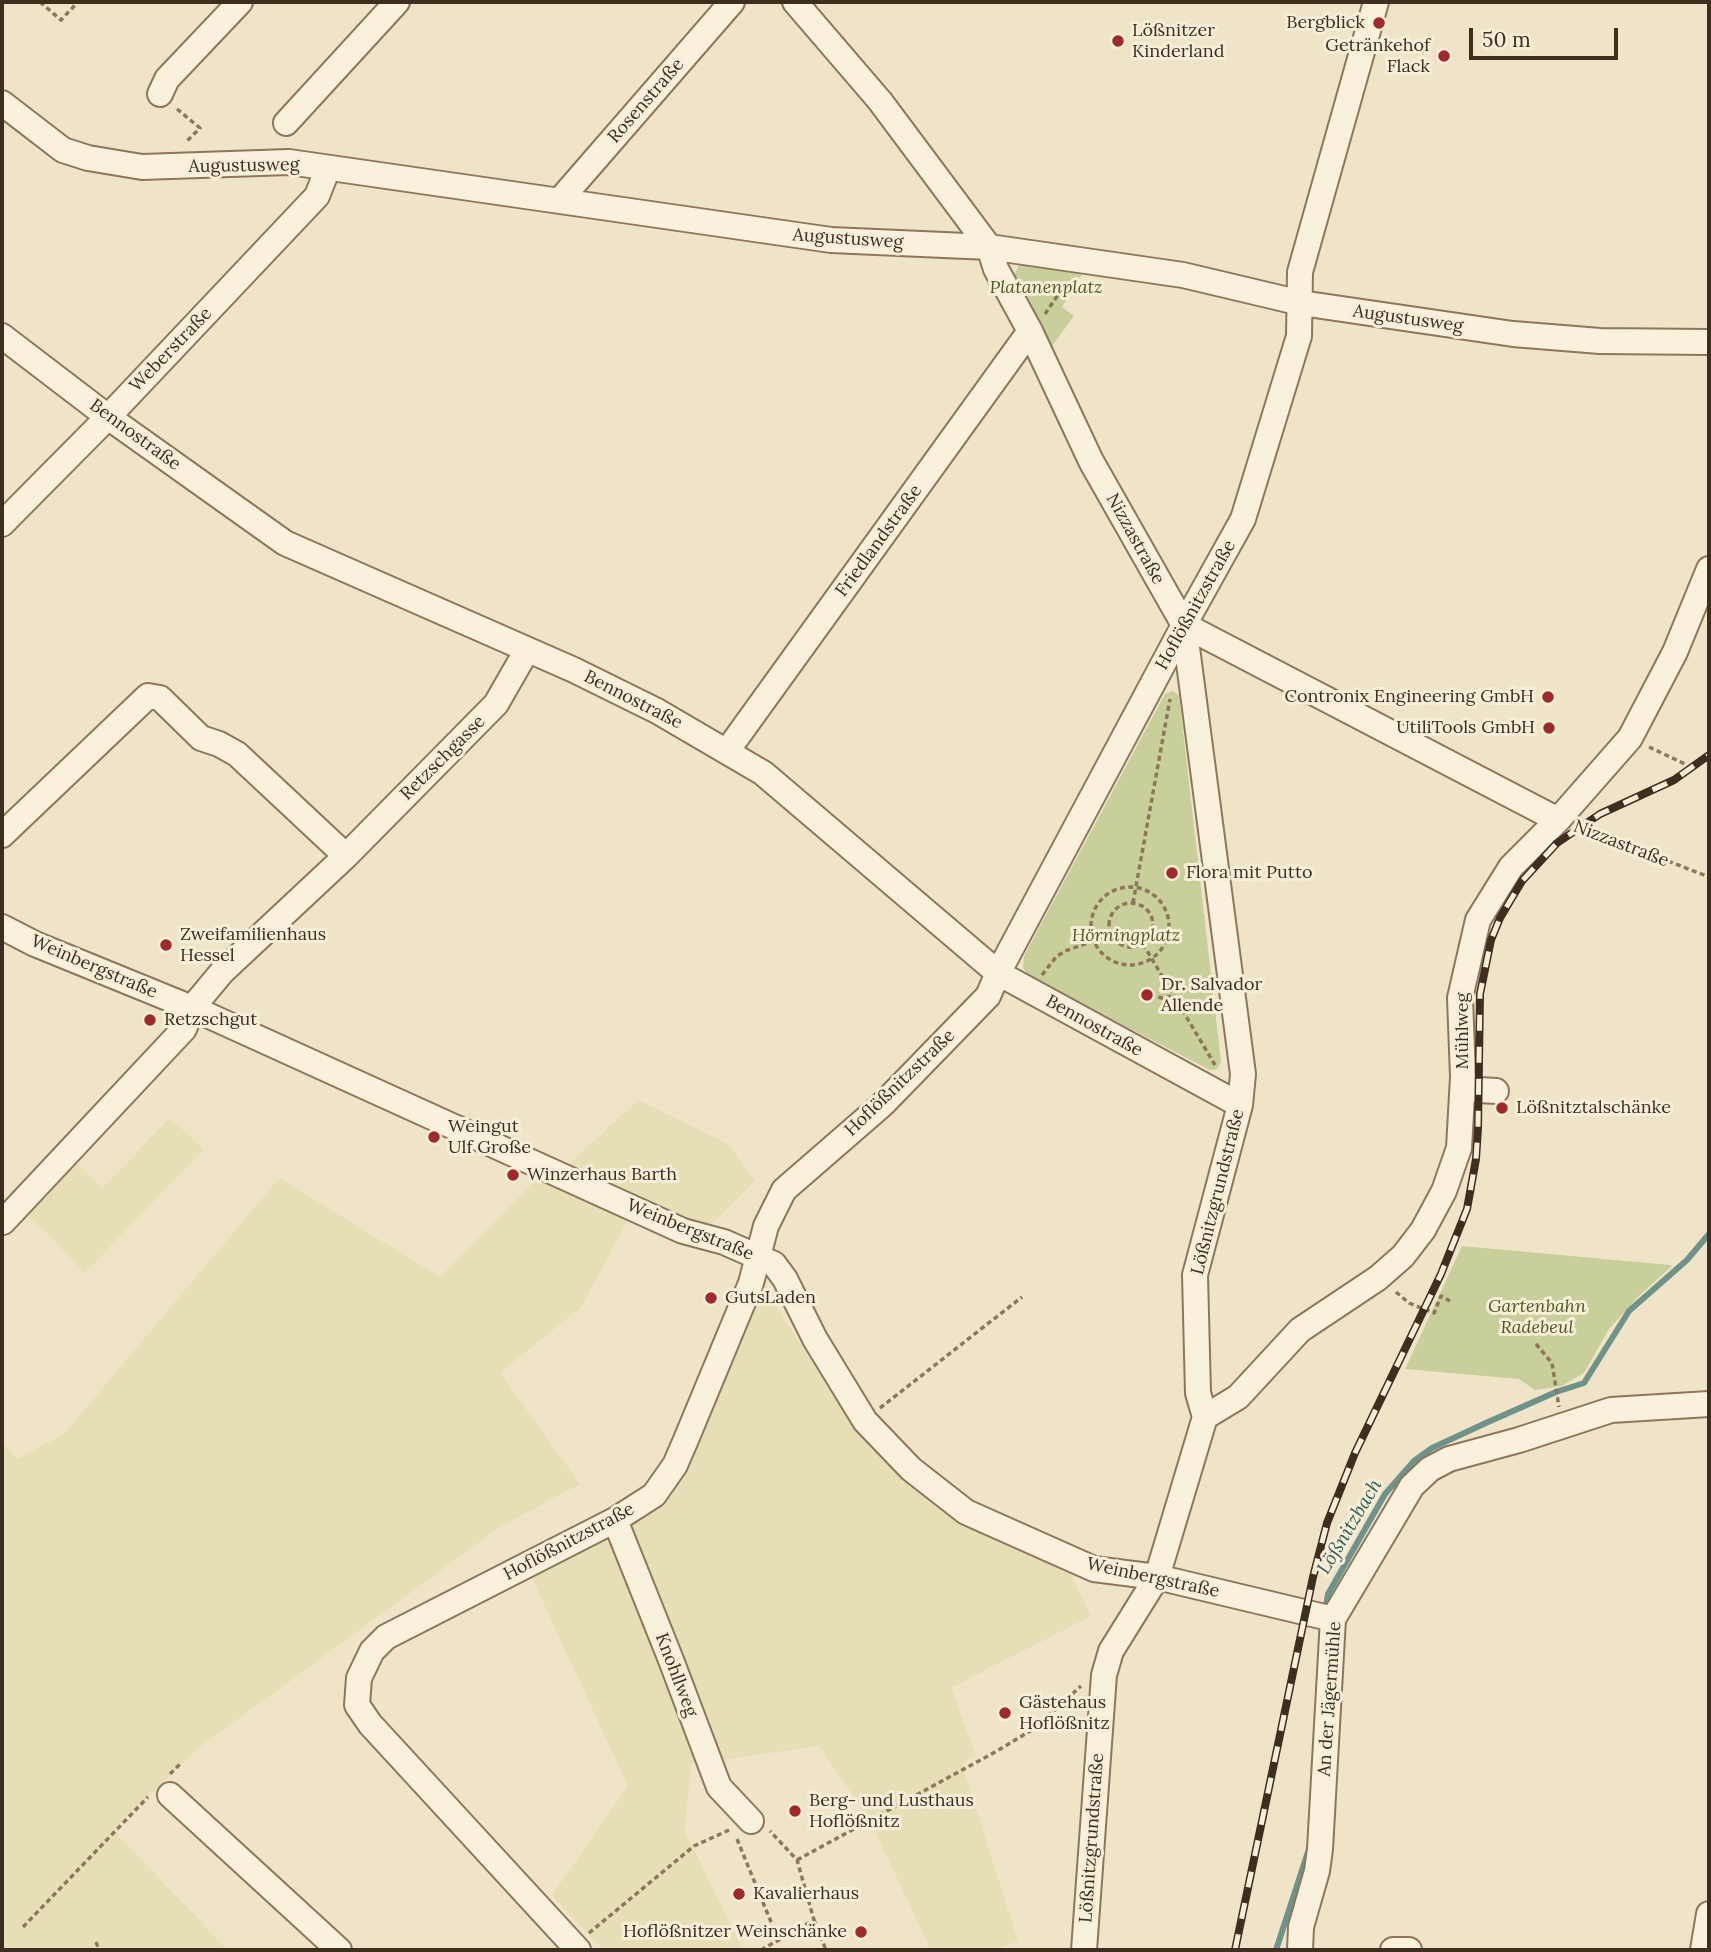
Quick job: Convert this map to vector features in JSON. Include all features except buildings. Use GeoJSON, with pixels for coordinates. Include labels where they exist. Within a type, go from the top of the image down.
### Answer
{"type":"FeatureCollection","features":[{"type":"Feature","properties":{"kind":"street"},"geometry":{"type":"LineString","coordinates":[[160,94],[167,79],[240,2]]}},
{"type":"Feature","properties":{"kind":"street"},"geometry":{"type":"LineString","coordinates":[[286,123],[397,2]]}},
{"type":"Feature","properties":{"kind":"street","name":"Rosenstraße"},"geometry":{"type":"LineString","coordinates":[[561,200],[732,2]]}},
{"type":"Feature","properties":{"kind":"street","name":"Nizzastraße"},"geometry":{"type":"LineString","coordinates":[[795,2],[880,101],[989,247],[996,269],[1038,323],[1091,461],[1184,625],[1558,820]]}},
{"type":"Feature","properties":{"kind":"street","name":"Hoflößnitzstraße"},"geometry":{"type":"LineString","coordinates":[[576,1948],[370,1724],[357,1705],[357,1691],[364,1665],[372,1651],[386,1637],[615,1520],[654,1495],[675,1465],[751,1283],[766,1226],[784,1190],[883,1104],[988,996],[1243,519],[1299,336],[1300,272],[1376,2]]}},
{"type":"Feature","properties":{"kind":"street","name":"Augustusweg"},"geometry":{"type":"LineString","coordinates":[[2,103],[64,150],[88,158],[142,167],[289,162],[831,240],[989,247],[1182,275],[1301,303],[1513,334],[1600,341],[1709,341]]}},
{"type":"Feature","properties":{"kind":"street","name":"Weberstraße"},"geometry":{"type":"LineString","coordinates":[[2,524],[108,417],[317,196],[328,168]]}},
{"type":"Feature","properties":{"kind":"street","name":"Friedlandstraße"},"geometry":{"type":"LineString","coordinates":[[727,751],[1038,323]]}},
{"type":"Feature","properties":{"kind":"street","name":"Bennostraße"},"geometry":{"type":"LineString","coordinates":[[2,336],[108,417],[285,543],[574,670],[657,711],[763,773],[998,973],[1240,1105]]}},
{"type":"Feature","properties":{"kind":"street","name":"Mühlweg"},"geometry":{"type":"LineString","coordinates":[[1205,1417],[1238,1398],[1300,1330],[1378,1278],[1402,1256],[1423,1230],[1444,1191],[1459,1149],[1463,1089],[1460,998],[1478,920],[1511,867],[1558,820],[1630,738],[1675,652],[1709,569]]}},
{"type":"Feature","properties":{"kind":"street","name":"Lößnitzgrundstraße"},"geometry":{"type":"LineString","coordinates":[[1084,1950],[1104,1675],[1111,1651],[1157,1577],[1205,1417],[1198,1393],[1195,1275],[1240,1105],[1243,1074],[1184,625]]}},
{"type":"Feature","properties":{"kind":"street","name":"Retzschgasse"},"geometry":{"type":"LineString","coordinates":[[3,1222],[184,1029],[192,1008],[222,972],[346,856],[496,704],[527,650]]}},
{"type":"Feature","properties":{"kind":"street"},"geometry":{"type":"LineString","coordinates":[[2,835],[148,696],[160,698],[201,738],[237,754],[346,856]]}},
{"type":"Feature","properties":{"kind":"street","name":"Weinbergstraße"},"geometry":{"type":"LineString","coordinates":[[2,927],[35,944],[192,1008],[683,1231],[724,1242],[774,1264],[785,1279],[814,1339],[865,1420],[911,1469],[966,1512],[1094,1569],[1157,1577],[1327,1618]]}},
{"type":"Feature","properties":{"kind":"street"},"geometry":{"type":"LineString","coordinates":[[1463,1089],[1496,1091]]}},
{"type":"Feature","properties":{"kind":"street","name":"An der Jägermühle"},"geometry":{"type":"LineString","coordinates":[[1300,1950],[1301,1927],[1317,1871],[1320,1849],[1327,1618],[1399,1505],[1424,1473],[1449,1460],[1611,1410],[1709,1404]]}},
{"type":"Feature","properties":{"kind":"street","name":"Knohllweg"},"geometry":{"type":"LineString","coordinates":[[615,1520],[719,1787],[743,1824]]}},
{"type":"Feature","properties":{"kind":"street"},"geometry":{"type":"LineString","coordinates":[[161,1790],[339,1950]]}},
{"type":"Feature","properties":{"kind":"street"},"geometry":{"type":"LineString","coordinates":[[1703,1950],[1709,1914]]}},
{"type":"Feature","properties":{"kind":"street"},"geometry":{"type":"LineString","coordinates":[[1393,1950],[1409,1950]]}},
{"type":"Feature","properties":{"kind":"path"},"geometry":{"type":"LineString","coordinates":[[40,2],[61,20],[78,2]]}},
{"type":"Feature","properties":{"kind":"path"},"geometry":{"type":"LineString","coordinates":[[160,94],[200,128],[184,144],[183,166]]}},
{"type":"Feature","properties":{"kind":"path"},"geometry":{"type":"LineString","coordinates":[[1038,323],[1081,261]]}},
{"type":"Feature","properties":{"kind":"path"},"geometry":{"type":"LineString","coordinates":[[1133,903],[1172,690]]}},
{"type":"Feature","properties":{"kind":"path"},"geometry":{"type":"LineString","coordinates":[[1630,738],[1685,764]]}},
{"type":"Feature","properties":{"kind":"path","name":"Nizzastraße"},"geometry":{"type":"LineString","coordinates":[[1558,820],[1709,877]]}},
{"type":"Feature","properties":{"kind":"path"},"geometry":{"type":"LineString","coordinates":[[1122,887],[1136,887],[1155,895],[1163,903],[1170,923],[1166,943],[1152,959],[1130,966],[1108,959],[1093,941],[1090,927],[1092,914],[1099,901],[1109,892],[1122,887]]}},
{"type":"Feature","properties":{"kind":"path"},"geometry":{"type":"LineString","coordinates":[[1133,903],[1147,910],[1153,924],[1149,939],[1143,944],[1125,947],[1116,943],[1111,935],[1108,928],[1112,912],[1118,907],[1133,903]]}},
{"type":"Feature","properties":{"kind":"path"},"geometry":{"type":"LineString","coordinates":[[1037,979],[1056,957],[1065,951],[1111,935]]}},
{"type":"Feature","properties":{"kind":"path"},"geometry":{"type":"LineString","coordinates":[[1143,944],[1220,1072]]}},
{"type":"Feature","properties":{"kind":"path"},"geometry":{"type":"LineString","coordinates":[[1150,995],[1163,998],[1172,996]]}},
{"type":"Feature","properties":{"kind":"path"},"geometry":{"type":"LineString","coordinates":[[1409,1303],[1434,1313],[1441,1296],[1450,1301]]}},
{"type":"Feature","properties":{"kind":"path"},"geometry":{"type":"LineString","coordinates":[[865,1420],[1022,1297]]}},
{"type":"Feature","properties":{"kind":"path"},"geometry":{"type":"LineString","coordinates":[[1536,1344],[1550,1360],[1554,1370],[1560,1426]]}},
{"type":"Feature","properties":{"kind":"path"},"geometry":{"type":"LineString","coordinates":[[797,1860],[998,1751],[1035,1728],[1089,1680],[1104,1675]]}},
{"type":"Feature","properties":{"kind":"path"},"geometry":{"type":"LineString","coordinates":[[23,1927],[161,1790],[180,1764]]}},
{"type":"Feature","properties":{"kind":"path"},"geometry":{"type":"LineString","coordinates":[[743,1824],[738,1843],[778,1939]]}},
{"type":"Feature","properties":{"kind":"path"},"geometry":{"type":"LineString","coordinates":[[576,1948],[694,1846],[743,1824],[776,1834],[797,1860],[814,1920],[826,1950]]}},
{"type":"Feature","properties":{"kind":"path"},"geometry":{"type":"LineString","coordinates":[[761,1950],[814,1920]]}},
{"type":"Feature","properties":{"kind":"path"},"geometry":{"type":"LineString","coordinates":[[96,1942],[99,1950]]}},
{"type":"Feature","properties":{"kind":"shaded area"},"geometry":{"type":"Polygon","coordinates":[[[638,1100],[728,1144],[755,1181],[706,1229],[688,1226],[569,1164],[638,1100]]]}},
{"type":"Feature","properties":{"kind":"shaded area"},"geometry":{"type":"Polygon","coordinates":[[[170,1118],[204,1149],[84,1274],[51,1237],[21,1210],[70,1157],[102,1188],[170,1118]]]}},
{"type":"Feature","properties":{"kind":"shaded area"},"geometry":{"type":"Polygon","coordinates":[[[279,1178],[440,1277],[536,1179],[629,1218],[581,1307],[500,1373],[580,1484],[500,1527],[200,1747],[113,1830],[228,1950],[2,1950],[2,1442],[17,1459],[64,1434],[279,1178]]]}},
{"type":"Feature","properties":{"kind":"shaded area"},"geometry":{"type":"Polygon","coordinates":[[[770,1297],[848,1418],[905,1478],[980,1533],[1070,1573],[1091,1616],[951,1688],[976,1755],[962,1764],[1018,1941],[997,1950],[931,1950],[869,1819],[819,1746],[691,1764],[685,1831],[743,1950],[603,1950],[552,1895],[628,1786],[531,1576],[654,1512],[689,1470],[756,1303],[770,1297]]]}},
{"type":"Feature","properties":{"kind":"green space","name":"Platanenplatz"},"geometry":{"type":"Polygon","coordinates":[[[1021,262],[1085,269],[1062,307],[1074,316],[1052,346],[1014,275],[1021,262]]]}},
{"type":"Feature","properties":{"kind":"green space","name":"Hörningplatz"},"geometry":{"type":"Polygon","coordinates":[[[1173,691],[1179,696],[1221,1062],[1217,1069],[1210,1070],[1028,976],[1023,967],[1024,956],[1165,694],[1173,691]]]}},
{"type":"Feature","properties":{"kind":"green space","name":"Gartenbahn Radebeul"},"geometry":{"type":"Polygon","coordinates":[[[1462,1246],[1672,1266],[1639,1296],[1609,1329],[1584,1373],[1562,1386],[1535,1390],[1519,1379],[1405,1369],[1462,1246]]]}},
{"type":"Feature","properties":{"kind":"waterway","name":"Lößnitzbach"},"geometry":{"type":"LineString","coordinates":[[1325,1612],[1328,1594],[1385,1494],[1414,1461],[1432,1448],[1488,1422],[1556,1392],[1584,1383],[1629,1311],[1687,1260],[1709,1234]]}},
{"type":"Feature","properties":{"kind":"waterway","name":"Lößnitzbach"},"geometry":{"type":"LineString","coordinates":[[1276,1950],[1308,1852]]}},
{"type":"Feature","properties":{"kind":"railway"},"geometry":{"type":"LineString","coordinates":[[1235,1950],[1313,1577],[1327,1523],[1355,1453],[1441,1274],[1467,1209],[1476,1159],[1478,1128],[1480,994],[1491,940],[1500,918],[1522,881],[1557,843],[1600,814],[1674,780],[1709,755]]}},
{"type":"Feature","properties":{"kind":"place","name":"Bergblick"},"geometry":{"type":"Point","coordinates":[1379,23]}},
{"type":"Feature","properties":{"kind":"place","name":"Lößnitzer Kinderland"},"geometry":{"type":"Point","coordinates":[1118,41]}},
{"type":"Feature","properties":{"kind":"place","name":"Getränkehof Flack"},"geometry":{"type":"Point","coordinates":[1444,56]}},
{"type":"Feature","properties":{"kind":"place","name":"Contronix Engineering GmbH"},"geometry":{"type":"Point","coordinates":[1548,697]}},
{"type":"Feature","properties":{"kind":"place","name":"UtiliTools GmbH"},"geometry":{"type":"Point","coordinates":[1549,728]}},
{"type":"Feature","properties":{"kind":"place","name":"Flora mit Putto"},"geometry":{"type":"Point","coordinates":[1172,873]}},
{"type":"Feature","properties":{"kind":"place","name":"Zweifamilienhaus Hessel"},"geometry":{"type":"Point","coordinates":[166,945]}},
{"type":"Feature","properties":{"kind":"place","name":"Dr. Salvador Allende"},"geometry":{"type":"Point","coordinates":[1147,995]}},
{"type":"Feature","properties":{"kind":"place","name":"Retzschgut"},"geometry":{"type":"Point","coordinates":[150,1020]}},
{"type":"Feature","properties":{"kind":"place","name":"Lößnitztalschänke"},"geometry":{"type":"Point","coordinates":[1502,1108]}},
{"type":"Feature","properties":{"kind":"place","name":"Weingut Ulf Große"},"geometry":{"type":"Point","coordinates":[434,1137]}},
{"type":"Feature","properties":{"kind":"place","name":"Winzerhaus Barth"},"geometry":{"type":"Point","coordinates":[513,1175]}},
{"type":"Feature","properties":{"kind":"place","name":"GutsLaden"},"geometry":{"type":"Point","coordinates":[711,1298]}},
{"type":"Feature","properties":{"kind":"place","name":"Gästehaus Hoflößnitz"},"geometry":{"type":"Point","coordinates":[1005,1713]}},
{"type":"Feature","properties":{"kind":"place","name":"Berg- und Lusthaus Hoflößnitz"},"geometry":{"type":"Point","coordinates":[795,1811]}},
{"type":"Feature","properties":{"kind":"place","name":"Kavalierhaus"},"geometry":{"type":"Point","coordinates":[739,1894]}},
{"type":"Feature","properties":{"kind":"place","name":"Hoflößnitzer Weinschänke"},"geometry":{"type":"Point","coordinates":[861,1932]}}]}
